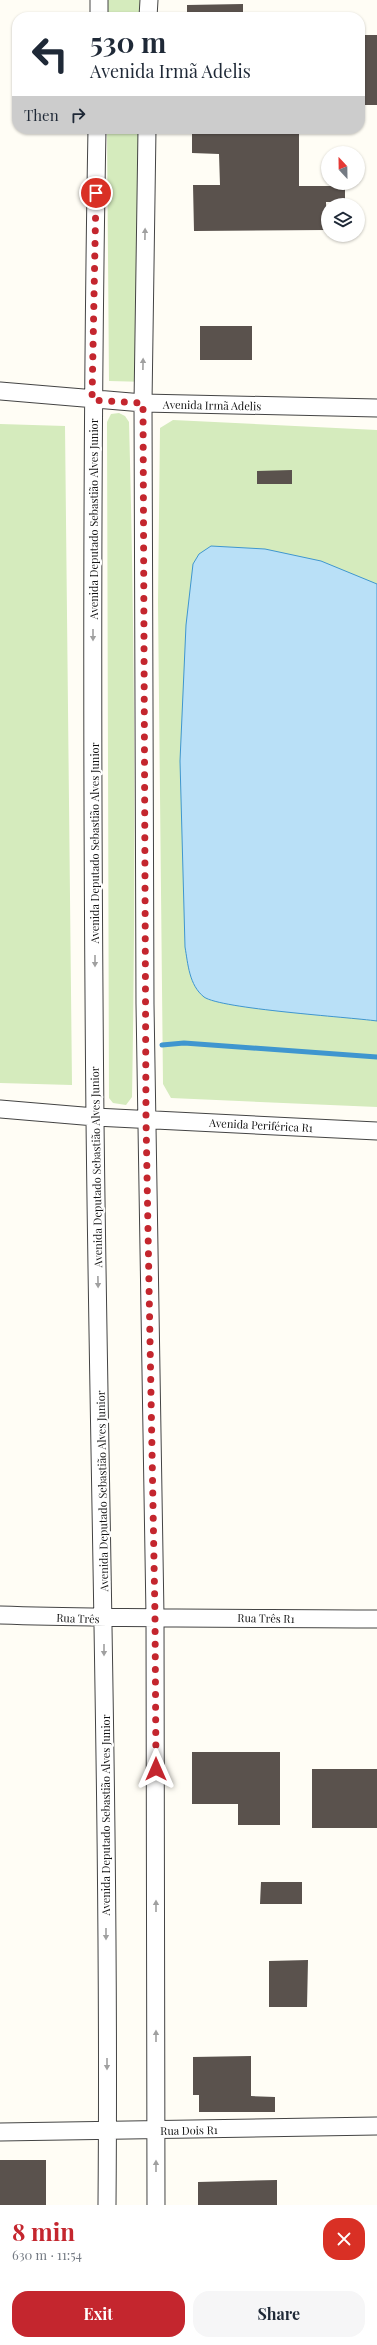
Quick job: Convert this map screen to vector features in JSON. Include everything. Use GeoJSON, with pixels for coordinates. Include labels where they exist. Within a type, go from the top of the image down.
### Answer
{"type":"FeatureCollection","features":[{"type":"Feature","properties":{"kind":"street"},"geometry":{"type":"LineString","coordinates":[[99,0],[99,12]]}},
{"type":"Feature","properties":{"kind":"street"},"geometry":{"type":"LineString","coordinates":[[148,12],[149,0]]}},
{"type":"Feature","properties":{"kind":"street","name":"Avenida Deputado Sebastião Alves Junior"},"geometry":{"type":"LineString","coordinates":[[97,134],[92,400],[95,1117],[104,1618],[108,2132],[107,2205]]}},
{"type":"Feature","properties":{"kind":"street"},"geometry":{"type":"LineString","coordinates":[[147,134],[143,403],[146,1119],[155,1616],[156,2205]]}},
{"type":"Feature","properties":{"kind":"street","name":"Avenida Irmã Adelis"},"geometry":{"type":"LineString","coordinates":[[0,391],[92,400],[143,403],[377,408]]}},
{"type":"Feature","properties":{"kind":"street","name":"Avenida Periférica R1"},"geometry":{"type":"LineString","coordinates":[[0,1109],[95,1117],[377,1131]]}},
{"type":"Feature","properties":{"kind":"street","name":"Rua Três"},"geometry":{"type":"LineString","coordinates":[[0,1615],[104,1618],[155,1616]]}},
{"type":"Feature","properties":{"kind":"street","name":"Rua Três R1"},"geometry":{"type":"LineString","coordinates":[[155,1616],[377,1619]]}},
{"type":"Feature","properties":{"kind":"street","name":"Rua Dois R1"},"geometry":{"type":"LineString","coordinates":[[0,2132],[108,2132],[377,2126]]}},
{"type":"Feature","properties":{"kind":"green space"},"geometry":{"type":"Polygon","coordinates":[[[107,0],[148,0],[148,12],[107,12],[107,0]]]}},
{"type":"Feature","properties":{"kind":"green space"},"geometry":{"type":"Polygon","coordinates":[[[107,134],[149,134],[148,382],[109,381],[107,134]]]}},
{"type":"Feature","properties":{"kind":"green space"},"geometry":{"type":"Polygon","coordinates":[[[119,413],[125,416],[129,422],[134,675],[132,1097],[126,1105],[113,1103],[109,1098],[107,422],[111,414],[119,413]]]}},
{"type":"Feature","properties":{"kind":"green space"},"geometry":{"type":"Polygon","coordinates":[[[173,420],[377,430],[377,1107],[171,1098],[163,1084],[158,602],[160,428],[173,420]]]}},
{"type":"Feature","properties":{"kind":"green space"},"geometry":{"type":"Polygon","coordinates":[[[0,424],[65,426],[72,1085],[0,1083],[0,424]]]}},
{"type":"Feature","properties":{"kind":"water"},"geometry":{"type":"Polygon","coordinates":[[[211,546],[265,549],[321,561],[377,584],[377,1021],[259,1009],[215,1001],[204,997],[195,987],[192,980],[188,967],[185,947],[180,761],[186,625],[193,564],[199,554],[211,546]]]}},
{"type":"Feature","properties":{"kind":"building"},"geometry":{"type":"Polygon","coordinates":[[[243,4],[243,12],[187,12],[187,5],[243,4]]]}},
{"type":"Feature","properties":{"kind":"building"},"geometry":{"type":"Polygon","coordinates":[[[365,35],[377,35],[377,105],[365,105],[365,35]]]}},
{"type":"Feature","properties":{"kind":"building"},"geometry":{"type":"Polygon","coordinates":[[[192,134],[299,134],[299,186],[321,186],[321,190],[345,190],[345,198],[321,198],[321,230],[194,231],[193,185],[220,185],[219,154],[192,153],[192,134]]]}},
{"type":"Feature","properties":{"kind":"building"},"geometry":{"type":"Polygon","coordinates":[[[200,326],[252,326],[252,360],[200,360],[200,326]]]}},
{"type":"Feature","properties":{"kind":"building"},"geometry":{"type":"Polygon","coordinates":[[[292,470],[292,484],[257,484],[257,471],[292,470]]]}},
{"type":"Feature","properties":{"kind":"building"},"geometry":{"type":"Polygon","coordinates":[[[192,1752],[280,1752],[280,1825],[238,1825],[238,1804],[192,1804],[192,1752]]]}},
{"type":"Feature","properties":{"kind":"building"},"geometry":{"type":"Polygon","coordinates":[[[312,1769],[377,1769],[377,1828],[312,1828],[312,1769]]]}},
{"type":"Feature","properties":{"kind":"building"},"geometry":{"type":"Polygon","coordinates":[[[261,1882],[302,1882],[302,1904],[260,1904],[261,1882]]]}},
{"type":"Feature","properties":{"kind":"building"},"geometry":{"type":"Polygon","coordinates":[[[308,1960],[307,2007],[269,2007],[269,1961],[308,1960]]]}},
{"type":"Feature","properties":{"kind":"building"},"geometry":{"type":"Polygon","coordinates":[[[251,2056],[251,2096],[275,2097],[275,2112],[199,2112],[199,2095],[193,2095],[193,2057],[251,2056]]]}},
{"type":"Feature","properties":{"kind":"building"},"geometry":{"type":"Polygon","coordinates":[[[0,2160],[46,2160],[46,2205],[0,2205],[0,2160]]]}},
{"type":"Feature","properties":{"kind":"building"},"geometry":{"type":"Polygon","coordinates":[[[277,2180],[277,2205],[198,2205],[198,2182],[277,2180]]]}},
{"type":"Feature","properties":{"kind":"waterway"},"geometry":{"type":"LineString","coordinates":[[162,1045],[184,1043],[377,1057]]}},
{"type":"Feature","properties":{"kind":"route"},"geometry":{"type":"LineString","coordinates":[[96,193],[92,400],[143,403],[146,1119],[155,1616],[156,1769]]}}]}
